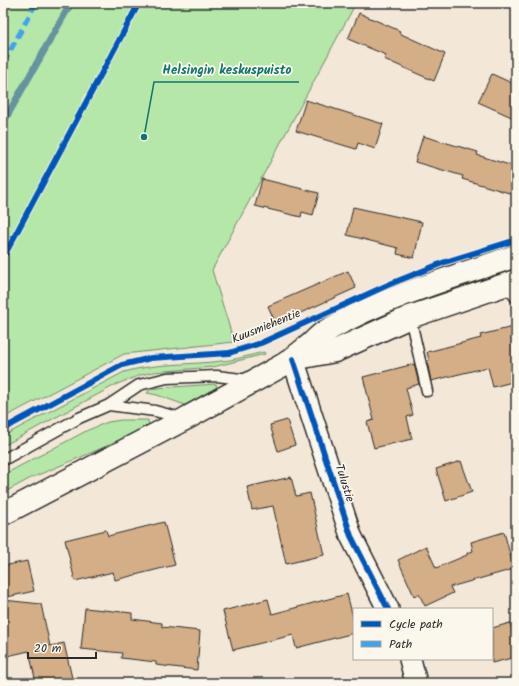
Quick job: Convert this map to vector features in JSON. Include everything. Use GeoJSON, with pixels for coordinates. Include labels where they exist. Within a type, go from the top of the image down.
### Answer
{"type":"FeatureCollection","features":[{"type":"Feature","properties":{"kind":"main road"},"geometry":{"type":"LineString","coordinates":[[3,514],[185,419],[294,359],[324,332],[375,307],[444,280],[516,256]]}},
{"type":"Feature","properties":{"kind":"main road"},"geometry":{"type":"LineString","coordinates":[[294,359],[335,351],[410,317],[512,287]]}},
{"type":"Feature","properties":{"kind":"street","name":"Tulustie"},"geometry":{"type":"LineString","coordinates":[[294,359],[351,536],[387,608]]}},
{"type":"Feature","properties":{"kind":"street"},"geometry":{"type":"LineString","coordinates":[[410,660],[416,683]]}},
{"type":"Feature","properties":{"kind":"lane"},"geometry":{"type":"LineString","coordinates":[[410,317],[427,391]]}},
{"type":"Feature","properties":{"kind":"lane"},"geometry":{"type":"LineString","coordinates":[[3,460],[79,418],[109,405],[139,385],[167,378],[217,376],[255,381]]}},
{"type":"Feature","properties":{"kind":"lane"},"geometry":{"type":"LineString","coordinates":[[109,405],[155,411],[185,419]]}},
{"type":"Feature","properties":{"kind":"green space"},"geometry":{"type":"Polygon","coordinates":[[[3,3],[356,3],[212,270],[234,342],[124,354],[3,418],[3,3]]]}},
{"type":"Feature","properties":{"kind":"green space"},"geometry":{"type":"Polygon","coordinates":[[[264,352],[265,354],[213,367],[154,372],[141,375],[117,384],[3,446],[3,436],[124,372],[148,367],[238,359],[264,352]]]}},
{"type":"Feature","properties":{"kind":"green space"},"geometry":{"type":"Polygon","coordinates":[[[216,384],[217,387],[185,405],[147,393],[149,390],[157,388],[216,384]]]}},
{"type":"Feature","properties":{"kind":"green space"},"geometry":{"type":"Polygon","coordinates":[[[121,420],[148,420],[149,425],[114,443],[31,478],[3,493],[3,475],[88,430],[108,422],[121,420]]]}},
{"type":"Feature","properties":{"kind":"building"},"geometry":{"type":"Polygon","coordinates":[[[359,13],[400,31],[399,33],[445,54],[434,81],[384,59],[386,55],[348,39],[359,13]]]}},
{"type":"Feature","properties":{"kind":"building"},"geometry":{"type":"Polygon","coordinates":[[[492,74],[516,85],[516,119],[478,102],[492,74]]]}},
{"type":"Feature","properties":{"kind":"building"},"geometry":{"type":"Polygon","coordinates":[[[306,100],[383,124],[375,149],[358,143],[356,149],[296,131],[306,100]]]}},
{"type":"Feature","properties":{"kind":"building"},"geometry":{"type":"Polygon","coordinates":[[[423,136],[478,152],[477,155],[516,167],[516,195],[462,179],[463,176],[415,162],[423,136]]]}},
{"type":"Feature","properties":{"kind":"building"},"geometry":{"type":"Polygon","coordinates":[[[262,179],[319,193],[313,215],[302,212],[301,217],[255,206],[262,179]]]}},
{"type":"Feature","properties":{"kind":"building"},"geometry":{"type":"Polygon","coordinates":[[[353,207],[422,222],[414,258],[397,254],[398,248],[347,235],[353,207]]]}},
{"type":"Feature","properties":{"kind":"building"},"geometry":{"type":"Polygon","coordinates":[[[348,271],[356,288],[276,324],[268,306],[348,271]]]}},
{"type":"Feature","properties":{"kind":"building"},"geometry":{"type":"Polygon","coordinates":[[[513,327],[516,338],[516,381],[493,387],[488,367],[431,381],[427,361],[429,360],[427,352],[481,338],[480,335],[513,327]]]}},
{"type":"Feature","properties":{"kind":"building"},"geometry":{"type":"Polygon","coordinates":[[[414,364],[419,384],[406,388],[413,415],[407,417],[412,439],[374,448],[367,422],[374,420],[363,377],[414,364]]]}},
{"type":"Feature","properties":{"kind":"building"},"geometry":{"type":"Polygon","coordinates":[[[287,420],[295,445],[278,451],[270,425],[287,420]]]}},
{"type":"Feature","properties":{"kind":"building"},"geometry":{"type":"Polygon","coordinates":[[[461,461],[472,492],[446,501],[436,469],[461,461]]]}},
{"type":"Feature","properties":{"kind":"building"},"geometry":{"type":"Polygon","coordinates":[[[291,477],[296,496],[310,493],[324,555],[286,564],[273,506],[252,510],[247,487],[291,477]]]}},
{"type":"Feature","properties":{"kind":"building"},"geometry":{"type":"Polygon","coordinates":[[[164,522],[175,565],[115,580],[113,572],[75,581],[65,540],[106,530],[108,536],[164,522]]]}},
{"type":"Feature","properties":{"kind":"building"},"geometry":{"type":"Polygon","coordinates":[[[504,532],[514,569],[450,587],[453,593],[425,606],[419,594],[414,596],[398,560],[426,546],[436,568],[473,551],[471,542],[504,532]]]}},
{"type":"Feature","properties":{"kind":"building"},"geometry":{"type":"Polygon","coordinates":[[[27,561],[34,591],[3,598],[3,566],[27,561]]]}},
{"type":"Feature","properties":{"kind":"building"},"geometry":{"type":"Polygon","coordinates":[[[347,594],[353,617],[353,633],[296,648],[293,635],[233,650],[223,611],[268,599],[272,614],[347,594]]]}},
{"type":"Feature","properties":{"kind":"building"},"geometry":{"type":"Polygon","coordinates":[[[3,600],[41,604],[50,646],[64,643],[72,678],[50,683],[36,683],[29,651],[3,657],[3,600]]]}},
{"type":"Feature","properties":{"kind":"building"},"geometry":{"type":"Polygon","coordinates":[[[85,608],[132,613],[132,619],[162,623],[162,627],[200,631],[197,670],[156,665],[156,662],[121,658],[122,653],[81,649],[85,608]]]}},
{"type":"Feature","properties":{"kind":"building"},"geometry":{"type":"Polygon","coordinates":[[[510,623],[516,645],[516,657],[492,663],[493,628],[510,623]]]}},
{"type":"Feature","properties":{"kind":"waterway"},"geometry":{"type":"LineString","coordinates":[[3,123],[71,3]]}},
{"type":"Feature","properties":{"kind":"marked path"},"geometry":{"type":"LineString","coordinates":[[3,64],[36,3]]}},
{"type":"Feature","properties":{"kind":"cycle path"},"geometry":{"type":"LineString","coordinates":[[3,258],[139,3]]}},
{"type":"Feature","properties":{"kind":"cycle path","name":"Kuusmiehentie"},"geometry":{"type":"LineString","coordinates":[[3,429],[122,365],[151,358],[229,353],[261,343],[390,284],[445,262],[516,240]]}},
{"type":"Feature","properties":{"kind":"cycle path"},"geometry":{"type":"LineString","coordinates":[[293,359],[351,536],[387,608]]}},
{"type":"Feature","properties":{"kind":"place","name":"Helsingin keskuspuisto"},"geometry":{"type":"Point","coordinates":[144,137]}}]}
